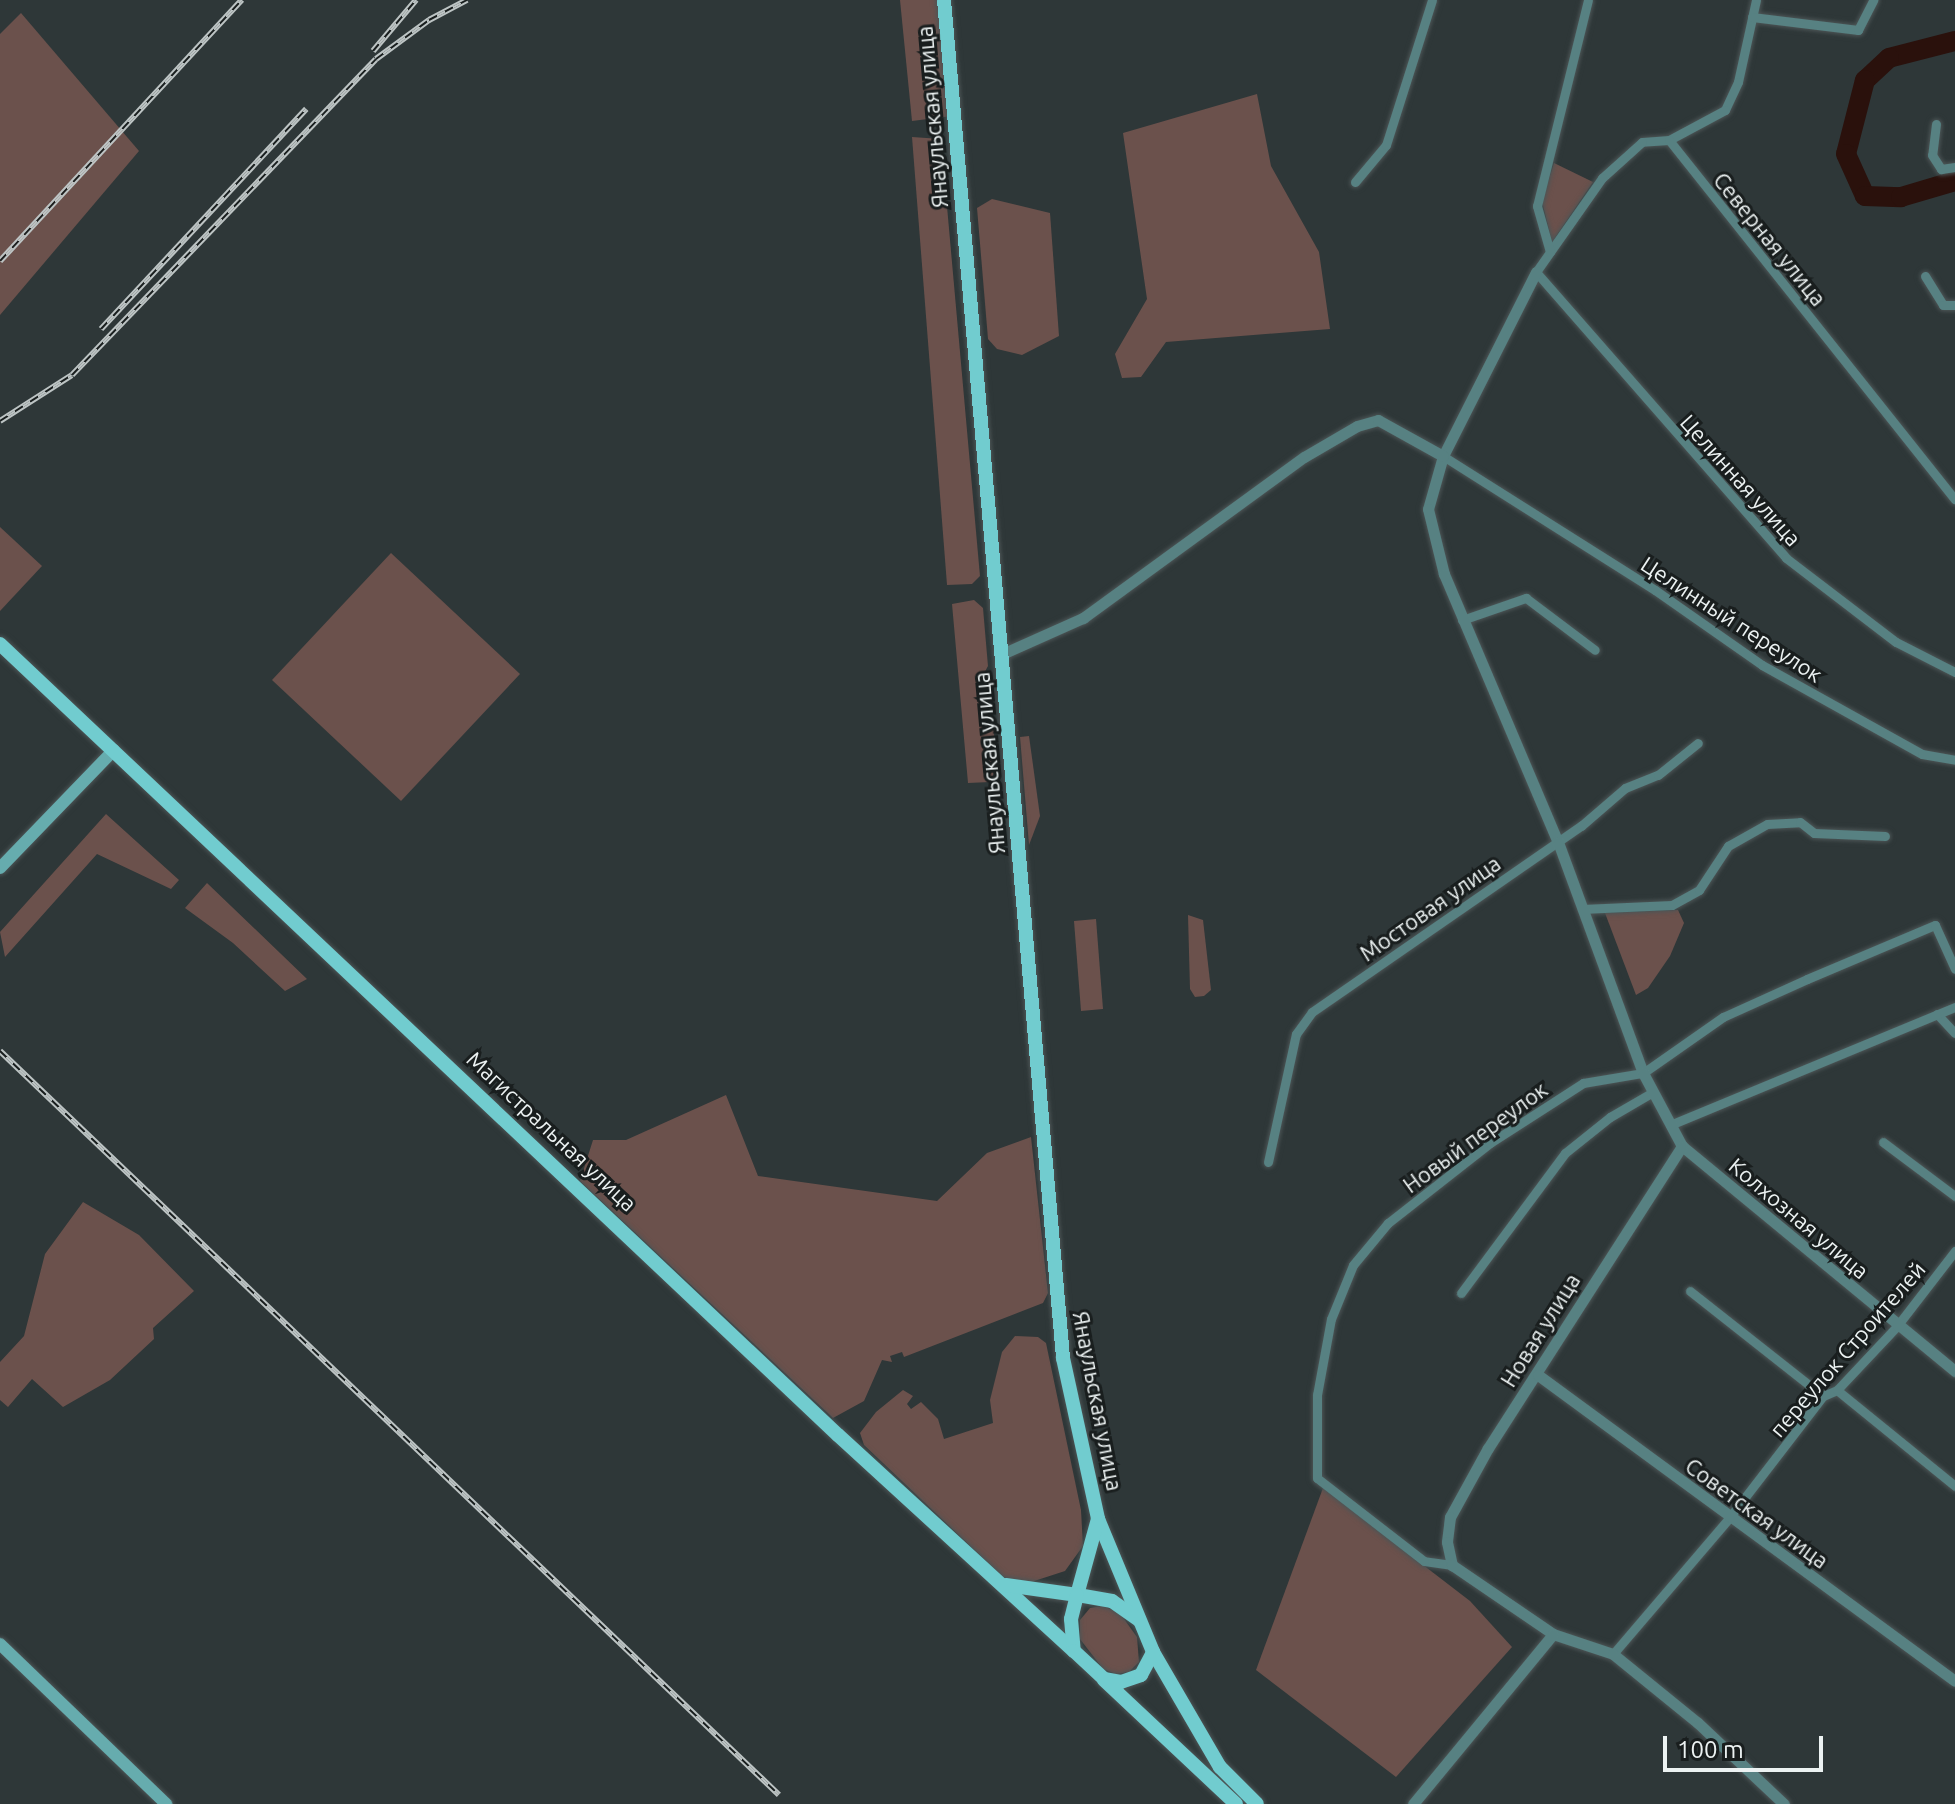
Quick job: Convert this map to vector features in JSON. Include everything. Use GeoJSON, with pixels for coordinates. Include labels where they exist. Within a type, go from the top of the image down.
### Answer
{"type":"FeatureCollection","features":[{"type":"Feature","properties":{"kind":"main road","name":"Янаульская улица"},"geometry":{"type":"LineString","coordinates":[[944,0],[1058,1315],[1098,1519]]}},
{"type":"Feature","properties":{"kind":"main road","name":"Магистральная улица"},"geometry":{"type":"LineString","coordinates":[[0,644],[1236,1804]]}},
{"type":"Feature","properties":{"kind":"main road"},"geometry":{"type":"LineString","coordinates":[[0,868],[114,750]]}},
{"type":"Feature","properties":{"kind":"main road"},"geometry":{"type":"LineString","coordinates":[[1074,1651],[1071,1619],[1098,1519]]}},
{"type":"Feature","properties":{"kind":"main road"},"geometry":{"type":"LineString","coordinates":[[1098,1519],[1153,1652],[1220,1767],[1257,1804]]}},
{"type":"Feature","properties":{"kind":"main road"},"geometry":{"type":"LineString","coordinates":[[1000,1583],[1112,1601],[1139,1620]]}},
{"type":"Feature","properties":{"kind":"main road"},"geometry":{"type":"LineString","coordinates":[[0,1644],[166,1804]]}},
{"type":"Feature","properties":{"kind":"main road"},"geometry":{"type":"LineString","coordinates":[[1104,1679],[1121,1682],[1141,1675],[1153,1652]]}},
{"type":"Feature","properties":{"kind":"street"},"geometry":{"type":"LineString","coordinates":[[1355,182],[1386,145],[1432,0]]}},
{"type":"Feature","properties":{"kind":"street"},"geometry":{"type":"LineString","coordinates":[[1550,252],[1537,206],[1539,192],[1588,0]]}},
{"type":"Feature","properties":{"kind":"street"},"geometry":{"type":"LineString","coordinates":[[1536,272],[1602,178],[1642,142],[1669,140],[1725,110],[1738,82],[1756,0]]}},
{"type":"Feature","properties":{"kind":"street"},"geometry":{"type":"LineString","coordinates":[[1752,17],[1858,30],[1873,0]]}},
{"type":"Feature","properties":{"kind":"street"},"geometry":{"type":"LineString","coordinates":[[1936,124],[1932,155],[1941,169],[1955,167]]}},
{"type":"Feature","properties":{"kind":"street","name":"Северная улица"},"geometry":{"type":"LineString","coordinates":[[1669,140],[1955,499]]}},
{"type":"Feature","properties":{"kind":"street","name":"Колхозная улица"},"geometry":{"type":"LineString","coordinates":[[1536,272],[1443,456],[1428,509],[1444,574],[1558,842],[1643,1073],[1682,1146],[1955,1371]]}},
{"type":"Feature","properties":{"kind":"street","name":"Целинная улица"},"geometry":{"type":"LineString","coordinates":[[1536,272],[1786,558],[1896,642],[1955,672]]}},
{"type":"Feature","properties":{"kind":"street"},"geometry":{"type":"LineString","coordinates":[[1925,276],[1943,305],[1955,305]]}},
{"type":"Feature","properties":{"kind":"street"},"geometry":{"type":"LineString","coordinates":[[1002,654],[1083,618],[1304,457],[1357,426],[1378,420],[1443,456]]}},
{"type":"Feature","properties":{"kind":"street","name":"Целинный переулок"},"geometry":{"type":"LineString","coordinates":[[1443,456],[1762,665],[1922,754],[1955,760]]}},
{"type":"Feature","properties":{"kind":"street"},"geometry":{"type":"LineString","coordinates":[[1462,620],[1526,598],[1595,650]]}},
{"type":"Feature","properties":{"kind":"street","name":"Мостовая улица"},"geometry":{"type":"LineString","coordinates":[[1268,1162],[1296,1034],[1312,1012],[1558,842],[1625,788],[1658,775],[1698,743]]}},
{"type":"Feature","properties":{"kind":"street"},"geometry":{"type":"LineString","coordinates":[[1582,909],[1672,905],[1699,890],[1728,846],[1767,824],[1800,822],[1814,833],[1885,836]]}},
{"type":"Feature","properties":{"kind":"street","name":"Новый переулок"},"geometry":{"type":"LineString","coordinates":[[1452,1565],[1424,1561],[1317,1478],[1317,1395],[1331,1319],[1353,1265],[1388,1223],[1467,1161],[1583,1083],[1643,1073],[1723,1017],[1935,925],[1955,969]]}},
{"type":"Feature","properties":{"kind":"street"},"geometry":{"type":"LineString","coordinates":[[1670,1125],[1955,1007]]}},
{"type":"Feature","properties":{"kind":"street"},"geometry":{"type":"LineString","coordinates":[[1937,1014],[1955,1033]]}},
{"type":"Feature","properties":{"kind":"street"},"geometry":{"type":"LineString","coordinates":[[1461,1293],[1565,1153],[1610,1117],[1653,1092]]}},
{"type":"Feature","properties":{"kind":"street"},"geometry":{"type":"LineString","coordinates":[[1883,1142],[1955,1196]]}},
{"type":"Feature","properties":{"kind":"street","name":"Новая улица"},"geometry":{"type":"LineString","coordinates":[[1452,1565],[1447,1542],[1450,1517],[1682,1146]]}},
{"type":"Feature","properties":{"kind":"street","name":"переулок Строителей"},"geometry":{"type":"LineString","coordinates":[[1613,1654],[1729,1518],[1823,1396],[1837,1390],[1897,1326],[1955,1251]]}},
{"type":"Feature","properties":{"kind":"street"},"geometry":{"type":"LineString","coordinates":[[1690,1291],[1823,1396]]}},
{"type":"Feature","properties":{"kind":"street","name":"Советская улица"},"geometry":{"type":"LineString","coordinates":[[1538,1375],[1955,1681]]}},
{"type":"Feature","properties":{"kind":"street"},"geometry":{"type":"LineString","coordinates":[[1837,1390],[1955,1486]]}},
{"type":"Feature","properties":{"kind":"street"},"geometry":{"type":"LineString","coordinates":[[1452,1565],[1553,1634],[1613,1654],[1698,1723],[1784,1804]]}},
{"type":"Feature","properties":{"kind":"street"},"geometry":{"type":"LineString","coordinates":[[1413,1804],[1553,1634]]}},
{"type":"Feature","properties":{"kind":"shaded area"},"geometry":{"type":"Polygon","coordinates":[[[900,0],[940,0],[952,116],[912,121],[900,0]]]}},
{"type":"Feature","properties":{"kind":"shaded area"},"geometry":{"type":"Polygon","coordinates":[[[21,13],[139,151],[0,315],[0,34],[21,13]]]}},
{"type":"Feature","properties":{"kind":"shaded area"},"geometry":{"type":"Polygon","coordinates":[[[1257,94],[1271,166],[1319,252],[1330,329],[1166,342],[1141,377],[1122,378],[1115,354],[1147,299],[1123,133],[1257,94]]]}},
{"type":"Feature","properties":{"kind":"shaded area"},"geometry":{"type":"Polygon","coordinates":[[[912,137],[941,139],[980,576],[972,584],[947,585],[912,137]]]}},
{"type":"Feature","properties":{"kind":"shaded area"},"geometry":{"type":"Polygon","coordinates":[[[1554,163],[1593,182],[1552,242],[1542,201],[1554,163]]]}},
{"type":"Feature","properties":{"kind":"shaded area"},"geometry":{"type":"Polygon","coordinates":[[[992,199],[1050,213],[1059,336],[1022,355],[997,349],[988,339],[977,208],[992,199]]]}},
{"type":"Feature","properties":{"kind":"shaded area"},"geometry":{"type":"Polygon","coordinates":[[[0,527],[42,566],[0,611],[0,527]]]}},
{"type":"Feature","properties":{"kind":"shaded area"},"geometry":{"type":"Polygon","coordinates":[[[391,553],[520,674],[401,801],[272,680],[391,553]]]}},
{"type":"Feature","properties":{"kind":"shaded area"},"geometry":{"type":"Polygon","coordinates":[[[974,600],[983,608],[988,666],[981,679],[992,713],[997,766],[990,782],[968,783],[952,604],[974,600]]]}},
{"type":"Feature","properties":{"kind":"shaded area"},"geometry":{"type":"Polygon","coordinates":[[[1029,736],[1040,816],[1029,845],[1020,737],[1029,736]]]}},
{"type":"Feature","properties":{"kind":"shaded area"},"geometry":{"type":"Polygon","coordinates":[[[106,814],[179,880],[171,889],[97,854],[5,957],[0,932],[106,814]]]}},
{"type":"Feature","properties":{"kind":"shaded area"},"geometry":{"type":"Polygon","coordinates":[[[207,883],[307,979],[285,991],[233,943],[185,908],[207,883]]]}},
{"type":"Feature","properties":{"kind":"shaded area"},"geometry":{"type":"Polygon","coordinates":[[[1678,910],[1684,923],[1670,956],[1648,988],[1636,995],[1605,913],[1678,910]]]}},
{"type":"Feature","properties":{"kind":"shaded area"},"geometry":{"type":"Polygon","coordinates":[[[1188,915],[1203,920],[1211,990],[1204,996],[1195,997],[1190,989],[1188,915]]]}},
{"type":"Feature","properties":{"kind":"shaded area"},"geometry":{"type":"Polygon","coordinates":[[[1096,919],[1103,1009],[1081,1011],[1074,921],[1096,919]]]}},
{"type":"Feature","properties":{"kind":"shaded area"},"geometry":{"type":"Polygon","coordinates":[[[726,1095],[758,1176],[937,1201],[987,1153],[1031,1137],[1048,1293],[1043,1303],[904,1357],[902,1352],[890,1356],[892,1362],[882,1360],[864,1401],[833,1418],[580,1181],[593,1140],[626,1140],[726,1095]]]}},
{"type":"Feature","properties":{"kind":"shaded area"},"geometry":{"type":"Polygon","coordinates":[[[83,1202],[139,1235],[194,1291],[153,1328],[154,1339],[110,1380],[63,1407],[32,1379],[8,1407],[0,1400],[0,1362],[24,1336],[45,1254],[83,1202]]]}},
{"type":"Feature","properties":{"kind":"shaded area"},"geometry":{"type":"Polygon","coordinates":[[[1015,1336],[1038,1337],[1046,1343],[1081,1510],[1083,1546],[1065,1571],[1025,1584],[1003,1577],[864,1445],[860,1433],[876,1412],[903,1390],[913,1396],[907,1404],[911,1409],[921,1402],[938,1419],[944,1439],[993,1423],[990,1400],[1002,1352],[1015,1336]]]}},
{"type":"Feature","properties":{"kind":"shaded area"},"geometry":{"type":"Polygon","coordinates":[[[1323,1488],[1470,1601],[1512,1647],[1396,1777],[1256,1670],[1323,1488]]]}},
{"type":"Feature","properties":{"kind":"shaded area"},"geometry":{"type":"Polygon","coordinates":[[[1102,1606],[1119,1612],[1137,1637],[1139,1662],[1129,1672],[1116,1674],[1103,1669],[1080,1639],[1080,1620],[1090,1608],[1102,1606]]]}},
{"type":"Feature","properties":{"kind":"waterway"},"geometry":{"type":"LineString","coordinates":[[1955,41],[1889,58],[1865,80],[1846,154],[1865,196],[1901,197],[1955,181]]}},
{"type":"Feature","properties":{"kind":"railway"},"geometry":{"type":"LineString","coordinates":[[0,261],[242,0]]}},
{"type":"Feature","properties":{"kind":"railway"},"geometry":{"type":"LineString","coordinates":[[373,51],[416,0]]}},
{"type":"Feature","properties":{"kind":"railway"},"geometry":{"type":"LineString","coordinates":[[0,421],[72,375],[376,59],[429,20],[467,0]]}},
{"type":"Feature","properties":{"kind":"railway"},"geometry":{"type":"LineString","coordinates":[[101,329],[306,109]]}},
{"type":"Feature","properties":{"kind":"railway"},"geometry":{"type":"LineString","coordinates":[[0,1051],[779,1795]]}}]}
